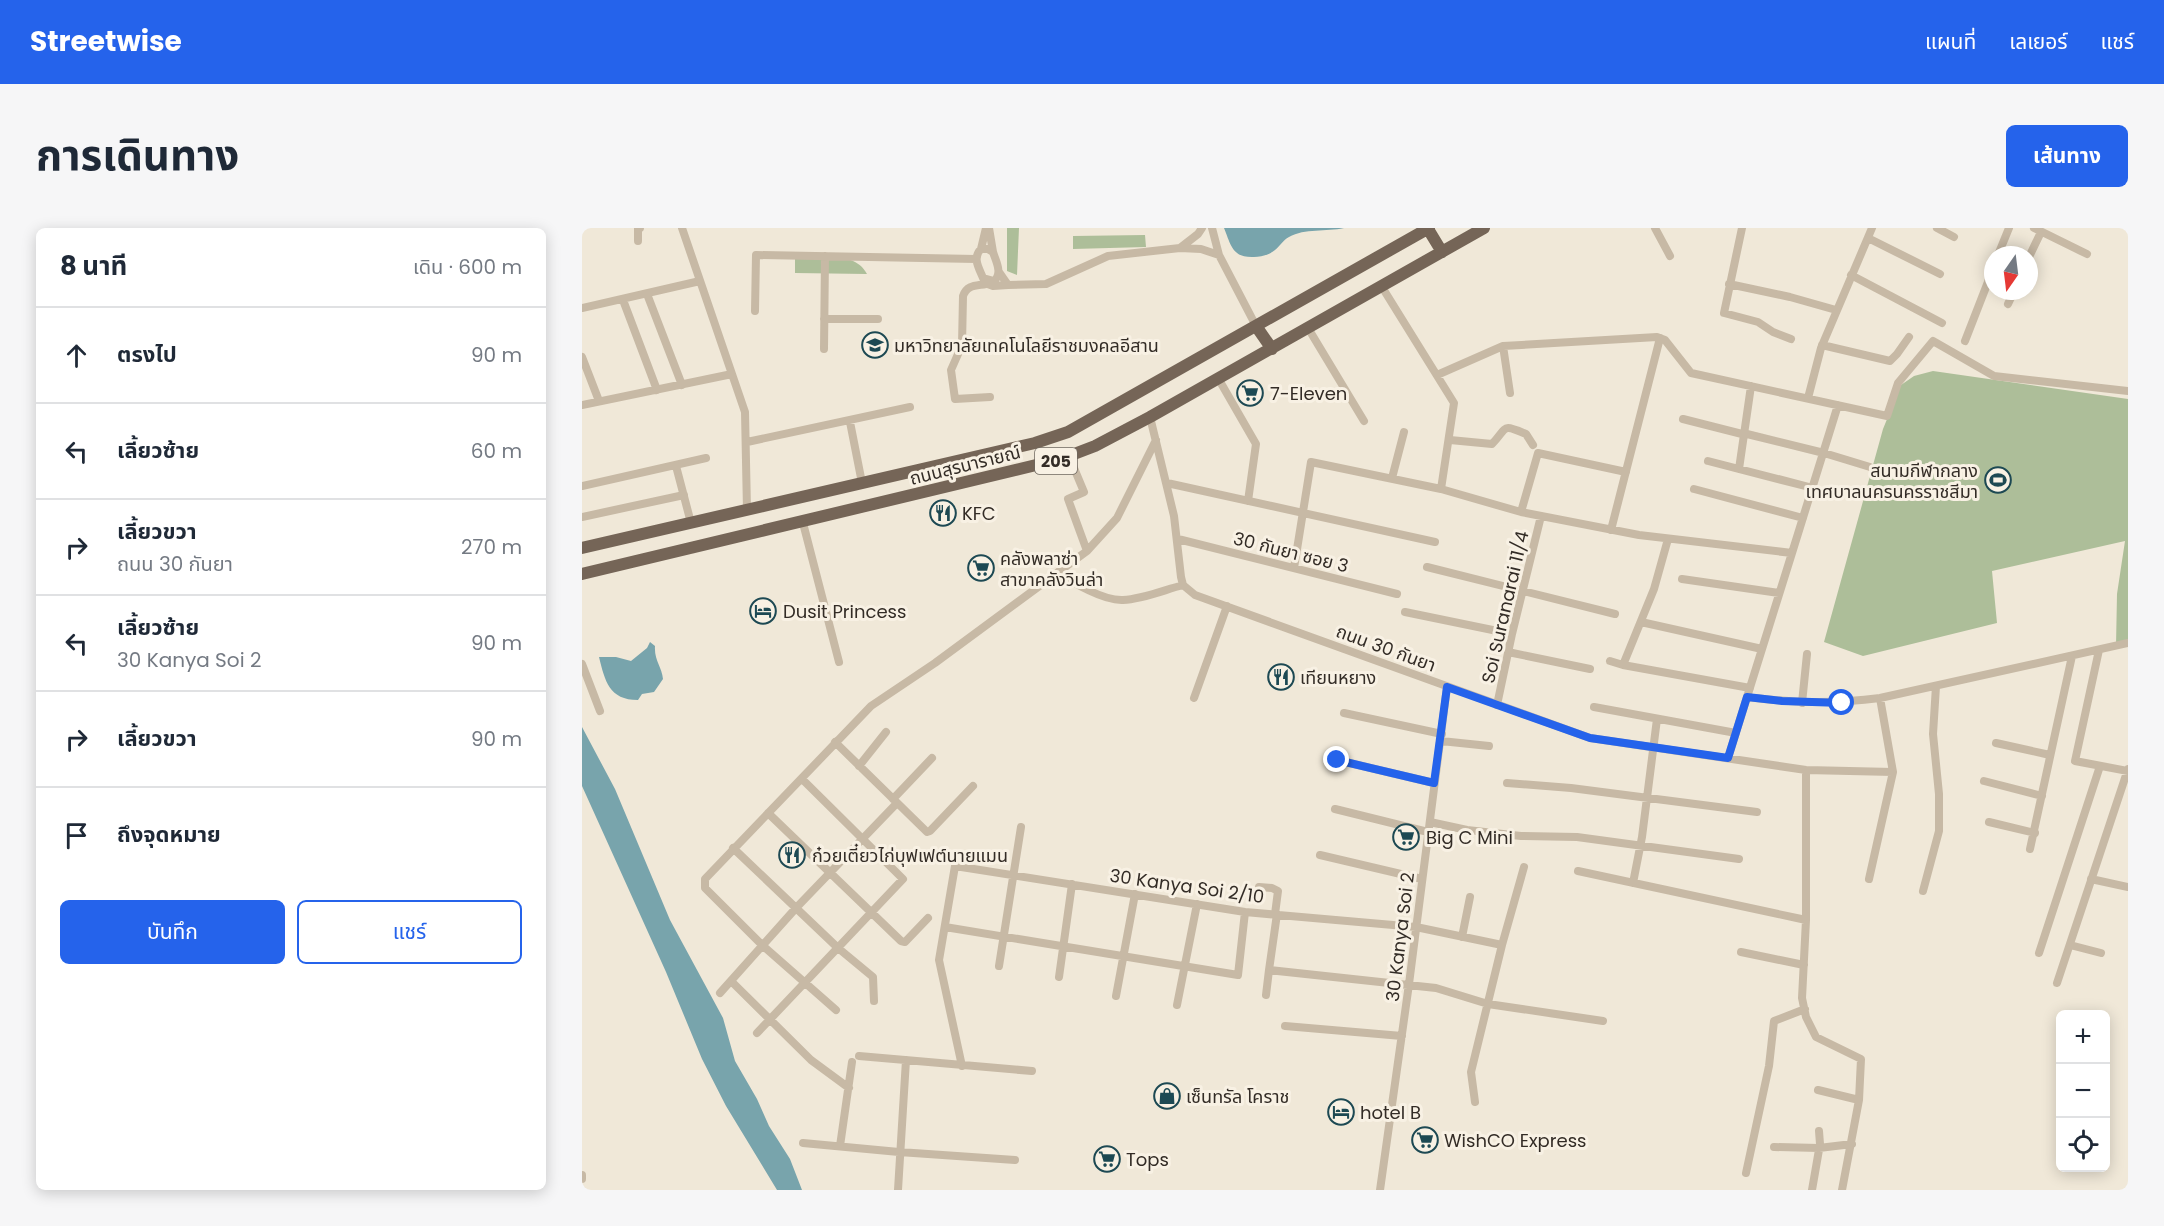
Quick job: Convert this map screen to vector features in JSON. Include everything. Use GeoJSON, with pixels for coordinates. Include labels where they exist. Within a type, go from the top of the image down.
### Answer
{"type":"FeatureCollection","features":[{"type":"Feature","properties":{"kind":"main road","name":"ถนนสุรนารายณ์"},"geometry":{"type":"LineString","coordinates":[[582,548],[1035,443],[1068,432],[1428,228]]}},
{"type":"Feature","properties":{"kind":"main road"},"geometry":{"type":"LineString","coordinates":[[1428,228],[1442,252]]}},
{"type":"Feature","properties":{"kind":"main road","name":"ถนนสุรนารายณ์"},"geometry":{"type":"LineString","coordinates":[[582,574],[1022,470],[1069,456],[1095,446],[1150,417],[1484,228]]}},
{"type":"Feature","properties":{"kind":"main road"},"geometry":{"type":"LineString","coordinates":[[1256,326],[1272,349]]}},
{"type":"Feature","properties":{"kind":"street"},"geometry":{"type":"LineString","coordinates":[[638,241],[638,228],[640,228]]}},
{"type":"Feature","properties":{"kind":"street"},"geometry":{"type":"LineString","coordinates":[[682,228],[745,412],[747,510]]}},
{"type":"Feature","properties":{"kind":"street"},"geometry":{"type":"LineString","coordinates":[[987,228],[976,259],[984,281],[993,286],[1046,284],[1108,256],[1180,248],[1200,249],[1218,255]]}},
{"type":"Feature","properties":{"kind":"street"},"geometry":{"type":"LineString","coordinates":[[987,228],[999,272],[1008,285]]}},
{"type":"Feature","properties":{"kind":"street"},"geometry":{"type":"LineString","coordinates":[[1180,248],[1202,228]]}},
{"type":"Feature","properties":{"kind":"street"},"geometry":{"type":"LineString","coordinates":[[1212,228],[1218,255],[1256,326]]}},
{"type":"Feature","properties":{"kind":"street"},"geometry":{"type":"LineString","coordinates":[[1655,228],[1670,256]]}},
{"type":"Feature","properties":{"kind":"street"},"geometry":{"type":"LineString","coordinates":[[1742,228],[1724,313],[1758,322],[1773,332],[1791,339]]}},
{"type":"Feature","properties":{"kind":"street"},"geometry":{"type":"LineString","coordinates":[[1808,398],[1822,345],[1872,228]]}},
{"type":"Feature","properties":{"kind":"street"},"geometry":{"type":"LineString","coordinates":[[1936,228],[1954,237]]}},
{"type":"Feature","properties":{"kind":"street"},"geometry":{"type":"LineString","coordinates":[[2002,246],[2009,228]]}},
{"type":"Feature","properties":{"kind":"street"},"geometry":{"type":"LineString","coordinates":[[2032,246],[2037,230],[2087,254]]}},
{"type":"Feature","properties":{"kind":"street"},"geometry":{"type":"LineString","coordinates":[[1868,238],[1940,274]]}},
{"type":"Feature","properties":{"kind":"street"},"geometry":{"type":"LineString","coordinates":[[981,249],[993,252]]}},
{"type":"Feature","properties":{"kind":"street"},"geometry":{"type":"LineString","coordinates":[[755,311],[756,255],[976,259]]}},
{"type":"Feature","properties":{"kind":"street"},"geometry":{"type":"LineString","coordinates":[[824,349],[825,256]]}},
{"type":"Feature","properties":{"kind":"street"},"geometry":{"type":"LineString","coordinates":[[990,397],[955,399],[951,370],[962,345],[965,291],[984,281],[994,281],[999,272]]}},
{"type":"Feature","properties":{"kind":"street"},"geometry":{"type":"LineString","coordinates":[[1851,275],[1942,323]]}},
{"type":"Feature","properties":{"kind":"street"},"geometry":{"type":"LineString","coordinates":[[582,308],[700,281]]}},
{"type":"Feature","properties":{"kind":"street"},"geometry":{"type":"LineString","coordinates":[[1729,284],[1836,310]]}},
{"type":"Feature","properties":{"kind":"street"},"geometry":{"type":"LineString","coordinates":[[1382,286],[1454,403],[1441,489]]}},
{"type":"Feature","properties":{"kind":"street"},"geometry":{"type":"LineString","coordinates":[[1965,341],[1984,292]]}},
{"type":"Feature","properties":{"kind":"street"},"geometry":{"type":"LineString","coordinates":[[647,294],[682,385]]}},
{"type":"Feature","properties":{"kind":"street"},"geometry":{"type":"LineString","coordinates":[[623,300],[657,390]]}},
{"type":"Feature","properties":{"kind":"street"},"geometry":{"type":"LineString","coordinates":[[2008,304],[2010,300]]}},
{"type":"Feature","properties":{"kind":"street"},"geometry":{"type":"LineString","coordinates":[[824,319],[878,319]]}},
{"type":"Feature","properties":{"kind":"street"},"geometry":{"type":"LineString","coordinates":[[1308,328],[1364,422]]}},
{"type":"Feature","properties":{"kind":"street"},"geometry":{"type":"LineString","coordinates":[[1822,345],[1890,361],[1909,337]]}},
{"type":"Feature","properties":{"kind":"street"},"geometry":{"type":"LineString","coordinates":[[1437,375],[1503,346],[1660,338],[1665,340],[1691,373],[1887,416],[1898,383],[1933,341],[1994,376],[2128,391]]}},
{"type":"Feature","properties":{"kind":"street"},"geometry":{"type":"LineString","coordinates":[[1611,530],[1660,338]]}},
{"type":"Feature","properties":{"kind":"street"},"geometry":{"type":"LineString","coordinates":[[1503,346],[1510,393]]}},
{"type":"Feature","properties":{"kind":"street"},"geometry":{"type":"LineString","coordinates":[[582,357],[599,401]]}},
{"type":"Feature","properties":{"kind":"street"},"geometry":{"type":"LineString","coordinates":[[582,405],[732,374]]}},
{"type":"Feature","properties":{"kind":"street"},"geometry":{"type":"LineString","coordinates":[[1218,378],[1256,444],[1248,501]]}},
{"type":"Feature","properties":{"kind":"street"},"geometry":{"type":"LineString","coordinates":[[1739,469],[1742,434],[1751,386]]}},
{"type":"Feature","properties":{"kind":"street"},"geometry":{"type":"LineString","coordinates":[[1728,758],[1838,405]]}},
{"type":"Feature","properties":{"kind":"street"},"geometry":{"type":"LineString","coordinates":[[747,442],[850,422],[910,407]]}},
{"type":"Feature","properties":{"kind":"street"},"geometry":{"type":"LineString","coordinates":[[1058,572],[1072,582],[1120,600],[1134,599],[1184,585],[1167,483],[1150,417]]}},
{"type":"Feature","properties":{"kind":"street"},"geometry":{"type":"LineString","coordinates":[[1683,419],[1824,453],[1870,467]]}},
{"type":"Feature","properties":{"kind":"street"},"geometry":{"type":"LineString","coordinates":[[850,422],[862,483]]}},
{"type":"Feature","properties":{"kind":"street"},"geometry":{"type":"LineString","coordinates":[[1450,440],[1492,444],[1502,430],[1507,428],[1526,434],[1533,445]]}},
{"type":"Feature","properties":{"kind":"street"},"geometry":{"type":"LineString","coordinates":[[1392,478],[1404,432]]}},
{"type":"Feature","properties":{"kind":"street"},"geometry":{"type":"LineString","coordinates":[[836,1010],[762,945],[705,888],[705,879],[871,706],[935,663],[1087,551],[1117,518],[1156,440]]}},
{"type":"Feature","properties":{"kind":"street"},"geometry":{"type":"LineString","coordinates":[[1521,512],[1538,453],[1626,472]]}},
{"type":"Feature","properties":{"kind":"street"},"geometry":{"type":"LineString","coordinates":[[1069,456],[1084,492],[1068,499],[1087,551]]}},
{"type":"Feature","properties":{"kind":"street"},"geometry":{"type":"LineString","coordinates":[[582,486],[706,458]]}},
{"type":"Feature","properties":{"kind":"street"},"geometry":{"type":"LineString","coordinates":[[1708,461],[1813,488]]}},
{"type":"Feature","properties":{"kind":"street"},"geometry":{"type":"LineString","coordinates":[[1294,568],[1311,462],[1441,489],[1521,512],[1611,530],[1792,553]]}},
{"type":"Feature","properties":{"kind":"street"},"geometry":{"type":"LineString","coordinates":[[676,466],[691,523]]}},
{"type":"Feature","properties":{"kind":"street"},"geometry":{"type":"LineString","coordinates":[[1167,483],[1435,542]]}},
{"type":"Feature","properties":{"kind":"street"},"geometry":{"type":"LineString","coordinates":[[1694,489],[1803,518]]}},
{"type":"Feature","properties":{"kind":"street"},"geometry":{"type":"LineString","coordinates":[[582,517],[684,495]]}},
{"type":"Feature","properties":{"kind":"street","name":"Soi Suranarai 11/4"},"geometry":{"type":"LineString","coordinates":[[1497,705],[1541,516]]}},
{"type":"Feature","properties":{"kind":"street"},"geometry":{"type":"LineString","coordinates":[[803,523],[839,662]]}},
{"type":"Feature","properties":{"kind":"street","name":"30 กันยา ซอย 3"},"geometry":{"type":"LineString","coordinates":[[1178,539],[1397,594]]}},
{"type":"Feature","properties":{"kind":"street"},"geometry":{"type":"LineString","coordinates":[[1623,665],[1654,590],[1668,539]]}},
{"type":"Feature","properties":{"kind":"street"},"geometry":{"type":"LineString","coordinates":[[1427,567],[1616,614]]}},
{"type":"Feature","properties":{"kind":"street"},"geometry":{"type":"LineString","coordinates":[[1682,579],[1779,593]]}},
{"type":"Feature","properties":{"kind":"street","name":"ถนน 30 กันยา"},"geometry":{"type":"LineString","coordinates":[[1184,585],[1195,595],[1590,738],[1806,770],[1893,772]]}},
{"type":"Feature","properties":{"kind":"street"},"geometry":{"type":"LineString","coordinates":[[1194,698],[1227,606]]}},
{"type":"Feature","properties":{"kind":"street"},"geometry":{"type":"LineString","coordinates":[[1405,612],[1512,634]]}},
{"type":"Feature","properties":{"kind":"street"},"geometry":{"type":"LineString","coordinates":[[1641,622],[1762,649]]}},
{"type":"Feature","properties":{"kind":"street"},"geometry":{"type":"LineString","coordinates":[[1610,661],[1802,703],[1842,703],[1880,698],[2128,643]]}},
{"type":"Feature","properties":{"kind":"street"},"geometry":{"type":"LineString","coordinates":[[2057,983],[2128,770],[2075,761],[2099,650]]}},
{"type":"Feature","properties":{"kind":"street"},"geometry":{"type":"LineString","coordinates":[[1508,652],[1590,669]]}},
{"type":"Feature","properties":{"kind":"street"},"geometry":{"type":"LineString","coordinates":[[1802,703],[1807,654]]}},
{"type":"Feature","properties":{"kind":"street"},"geometry":{"type":"LineString","coordinates":[[2030,849],[2072,656]]}},
{"type":"Feature","properties":{"kind":"street"},"geometry":{"type":"LineString","coordinates":[[582,664],[600,711]]}},
{"type":"Feature","properties":{"kind":"street"},"geometry":{"type":"LineString","coordinates":[[1923,891],[1940,824],[1933,734],[1936,686]]}},
{"type":"Feature","properties":{"kind":"street","name":"30 Kanya Soi 2"},"geometry":{"type":"LineString","coordinates":[[1380,1190],[1447,687]]}},
{"type":"Feature","properties":{"kind":"street"},"geometry":{"type":"LineString","coordinates":[[1869,879],[1893,772],[1880,698]]}},
{"type":"Feature","properties":{"kind":"street"},"geometry":{"type":"LineString","coordinates":[[1594,707],[1736,733]]}},
{"type":"Feature","properties":{"kind":"street"},"geometry":{"type":"LineString","coordinates":[[1344,713],[1441,737],[1489,746]]}},
{"type":"Feature","properties":{"kind":"street"},"geometry":{"type":"LineString","coordinates":[[1633,883],[1658,719]]}},
{"type":"Feature","properties":{"kind":"street"},"geometry":{"type":"LineString","coordinates":[[860,766],[886,732]]}},
{"type":"Feature","properties":{"kind":"street"},"geometry":{"type":"LineString","coordinates":[[835,742],[928,832],[973,786]]}},
{"type":"Feature","properties":{"kind":"street"},"geometry":{"type":"LineString","coordinates":[[1996,743],[2050,755]]}},
{"type":"Feature","properties":{"kind":"street"},"geometry":{"type":"LineString","coordinates":[[720,993],[796,908],[864,839],[932,758]]}},
{"type":"Feature","properties":{"kind":"street"},"geometry":{"type":"LineString","coordinates":[[1337,760],[1434,783]]}},
{"type":"Feature","properties":{"kind":"street"},"geometry":{"type":"LineString","coordinates":[[2039,953],[2100,766]]}},
{"type":"Feature","properties":{"kind":"street"},"geometry":{"type":"LineString","coordinates":[[1806,770],[1806,920],[1802,998],[1816,1037],[1861,1059],[1859,1100],[1842,1190]]}},
{"type":"Feature","properties":{"kind":"street"},"geometry":{"type":"LineString","coordinates":[[757,1033],[903,879],[802,779]]}},
{"type":"Feature","properties":{"kind":"street"},"geometry":{"type":"LineString","coordinates":[[1984,781],[2042,796]]}},
{"type":"Feature","properties":{"kind":"street"},"geometry":{"type":"LineString","coordinates":[[1507,783],[1571,788],[1757,812]]}},
{"type":"Feature","properties":{"kind":"street"},"geometry":{"type":"LineString","coordinates":[[1335,809],[1428,832]]}},
{"type":"Feature","properties":{"kind":"street"},"geometry":{"type":"LineString","coordinates":[[768,813],[903,942],[928,918]]}},
{"type":"Feature","properties":{"kind":"street"},"geometry":{"type":"LineString","coordinates":[[1430,822],[1467,830],[1521,836],[1577,837],[1739,859]]}},
{"type":"Feature","properties":{"kind":"street"},"geometry":{"type":"LineString","coordinates":[[1989,822],[2035,833]]}},
{"type":"Feature","properties":{"kind":"street"},"geometry":{"type":"LineString","coordinates":[[999,966],[1021,827]]}},
{"type":"Feature","properties":{"kind":"street"},"geometry":{"type":"LineString","coordinates":[[733,848],[838,948],[873,976],[874,1002]]}},
{"type":"Feature","properties":{"kind":"street"},"geometry":{"type":"LineString","coordinates":[[1320,855],[1422,879]]}},
{"type":"Feature","properties":{"kind":"street","name":"30 Kanya Soi 2/10"},"geometry":{"type":"LineString","coordinates":[[945,927],[955,866],[1245,912],[1416,927],[1502,945]]}},
{"type":"Feature","properties":{"kind":"street"},"geometry":{"type":"LineString","coordinates":[[1475,1102],[1471,1072],[1524,867]]}},
{"type":"Feature","properties":{"kind":"street"},"geometry":{"type":"LineString","coordinates":[[1578,871],[1806,920]]}},
{"type":"Feature","properties":{"kind":"street"},"geometry":{"type":"LineString","coordinates":[[2091,879],[2128,887]]}},
{"type":"Feature","properties":{"kind":"street"},"geometry":{"type":"LineString","coordinates":[[1059,977],[1072,884]]}},
{"type":"Feature","properties":{"kind":"street"},"geometry":{"type":"LineString","coordinates":[[1259,887],[1278,891],[1266,995]]}},
{"type":"Feature","properties":{"kind":"street"},"geometry":{"type":"LineString","coordinates":[[1116,996],[1135,894]]}},
{"type":"Feature","properties":{"kind":"street"},"geometry":{"type":"LineString","coordinates":[[1462,937],[1470,897]]}},
{"type":"Feature","properties":{"kind":"street"},"geometry":{"type":"LineString","coordinates":[[1177,1005],[1197,904]]}},
{"type":"Feature","properties":{"kind":"street"},"geometry":{"type":"LineString","coordinates":[[962,1066],[939,960],[945,927],[1238,975],[1245,912]]}},
{"type":"Feature","properties":{"kind":"street"},"geometry":{"type":"LineString","coordinates":[[2070,945],[2101,953]]}},
{"type":"Feature","properties":{"kind":"street"},"geometry":{"type":"LineString","coordinates":[[1741,952],[1804,965]]}},
{"type":"Feature","properties":{"kind":"street"},"geometry":{"type":"LineString","coordinates":[[1269,970],[1436,988],[1488,1004],[1603,1022]]}},
{"type":"Feature","properties":{"kind":"street"},"geometry":{"type":"LineString","coordinates":[[730,981],[811,1060],[849,1088]]}},
{"type":"Feature","properties":{"kind":"street"},"geometry":{"type":"LineString","coordinates":[[1746,1173],[1769,1066],[1774,1021],[1805,1009]]}},
{"type":"Feature","properties":{"kind":"street"},"geometry":{"type":"LineString","coordinates":[[1285,1026],[1402,1036]]}},
{"type":"Feature","properties":{"kind":"street"},"geometry":{"type":"LineString","coordinates":[[859,1056],[1032,1071]]}},
{"type":"Feature","properties":{"kind":"street"},"geometry":{"type":"LineString","coordinates":[[898,1190],[906,1060]]}},
{"type":"Feature","properties":{"kind":"street"},"geometry":{"type":"LineString","coordinates":[[840,1146],[852,1062]]}},
{"type":"Feature","properties":{"kind":"street"},"geometry":{"type":"LineString","coordinates":[[1818,1090],[1859,1100]]}},
{"type":"Feature","properties":{"kind":"street"},"geometry":{"type":"LineString","coordinates":[[1812,1190],[1819,1148],[1819,1131]]}},
{"type":"Feature","properties":{"kind":"street"},"geometry":{"type":"LineString","coordinates":[[803,1143],[1015,1160]]}},
{"type":"Feature","properties":{"kind":"street"},"geometry":{"type":"LineString","coordinates":[[1774,1147],[1819,1148],[1852,1144]]}},
{"type":"Feature","properties":{"kind":"green space"},"geometry":{"type":"Polygon","coordinates":[[[1007,228],[1019,228],[1017,275],[1007,271],[1007,228]]]}},
{"type":"Feature","properties":{"kind":"green space"},"geometry":{"type":"Polygon","coordinates":[[[1145,235],[1146,247],[1073,249],[1073,236],[1145,235]]]}},
{"type":"Feature","properties":{"kind":"green space"},"geometry":{"type":"Polygon","coordinates":[[[795,258],[845,258],[861,266],[867,274],[795,273],[795,258]]]}},
{"type":"Feature","properties":{"kind":"green space","name":"สนามกีฬากลาง เทศบาลนครนครราชสีมา"},"geometry":{"type":"Polygon","coordinates":[[[1933,371],[2128,399],[2128,643],[2116,646],[2117,594],[2125,541],[1992,571],[1997,623],[1863,656],[1824,642],[1883,429],[1901,385],[1914,376],[1933,371]]]}},
{"type":"Feature","properties":{"kind":"water"},"geometry":{"type":"Polygon","coordinates":[[[1224,228],[1344,228],[1295,234],[1270,253],[1247,257],[1233,249],[1224,228]]]}},
{"type":"Feature","properties":{"kind":"water"},"geometry":{"type":"Polygon","coordinates":[[[650,642],[655,646],[663,679],[654,692],[642,694],[638,700],[621,697],[614,693],[606,681],[599,657],[616,657],[631,661],[647,648],[650,642]]]}},
{"type":"Feature","properties":{"kind":"water"},"geometry":{"type":"Polygon","coordinates":[[[582,727],[615,789],[670,920],[723,1018],[735,1061],[757,1099],[769,1126],[790,1159],[802,1190],[777,1190],[726,1106],[702,1059],[666,972],[582,786],[582,727]]]}},
{"type":"Feature","properties":{"kind":"place","name":"มหาวิทยาลัยเทคโนโลยีราชมงคลอีสาน"},"geometry":{"type":"Point","coordinates":[875,345]}},
{"type":"Feature","properties":{"kind":"place","name":"7-Eleven"},"geometry":{"type":"Point","coordinates":[1250,393]}},
{"type":"Feature","properties":{"kind":"place","name":"สนามกีฬากลาง เทศบาลนครนครราชสีมา"},"geometry":{"type":"Point","coordinates":[1998,480]}},
{"type":"Feature","properties":{"kind":"place","name":"KFC"},"geometry":{"type":"Point","coordinates":[943,513]}},
{"type":"Feature","properties":{"kind":"place","name":"คลังพลาซ่า สาขาคลังวินล่า"},"geometry":{"type":"Point","coordinates":[981,568]}},
{"type":"Feature","properties":{"kind":"place","name":"Dusit Princess"},"geometry":{"type":"Point","coordinates":[763,611]}},
{"type":"Feature","properties":{"kind":"place","name":"เทียนหยาง"},"geometry":{"type":"Point","coordinates":[1281,677]}},
{"type":"Feature","properties":{"kind":"place","name":"Big C Mini"},"geometry":{"type":"Point","coordinates":[1406,837]}},
{"type":"Feature","properties":{"kind":"place","name":"ก๋วยเตี๋ยวไก่บุฟเฟต์นายแมน"},"geometry":{"type":"Point","coordinates":[792,855]}},
{"type":"Feature","properties":{"kind":"place","name":"เซ็นทรัล โคราช"},"geometry":{"type":"Point","coordinates":[1167,1096]}},
{"type":"Feature","properties":{"kind":"place","name":"hotel B"},"geometry":{"type":"Point","coordinates":[1341,1112]}},
{"type":"Feature","properties":{"kind":"place","name":"WishCO Express"},"geometry":{"type":"Point","coordinates":[1425,1140]}},
{"type":"Feature","properties":{"kind":"place","name":"Tops"},"geometry":{"type":"Point","coordinates":[1107,1159]}},
{"type":"Feature","properties":{"kind":"route"},"geometry":{"type":"LineString","coordinates":[[1337,760],[1434,783],[1447,687],[1590,738],[1728,758],[1747,697],[1802,703],[1842,703]]}}]}
